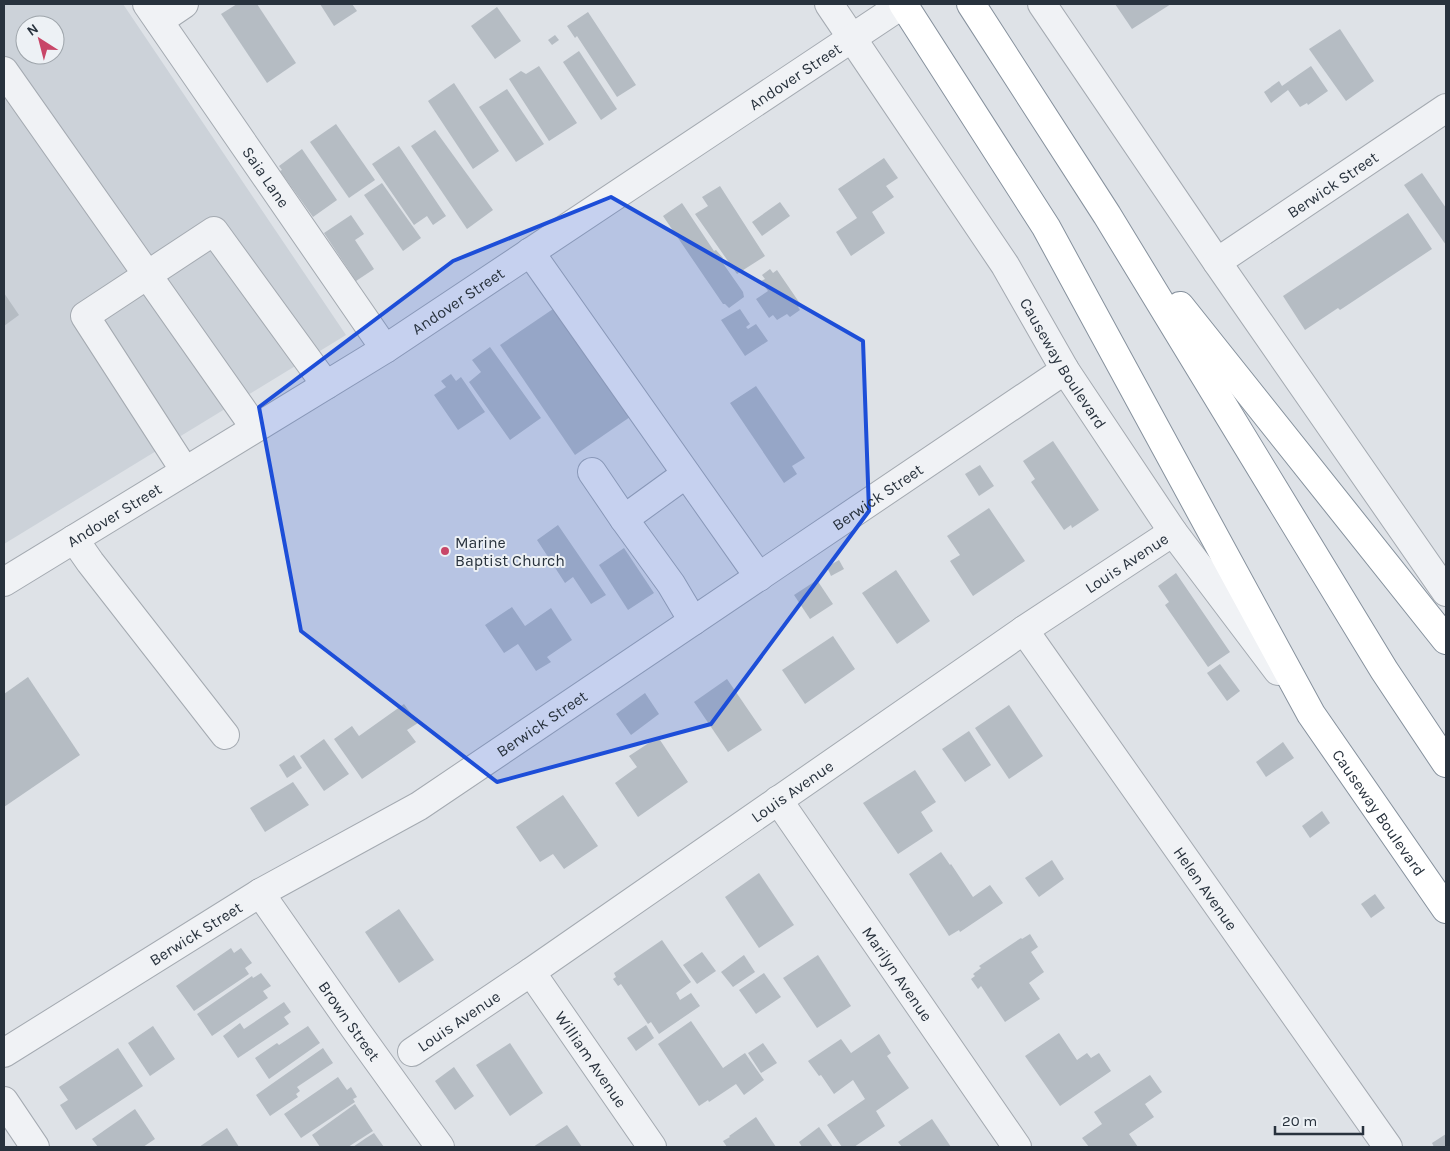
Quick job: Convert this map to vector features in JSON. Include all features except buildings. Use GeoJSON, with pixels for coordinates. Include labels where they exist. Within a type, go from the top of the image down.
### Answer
{"type":"FeatureCollection","features":[{"type":"Feature","properties":{"kind":"highway","name":"Causeway Boulevard"},"geometry":{"type":"LineString","coordinates":[[903,4],[1046,227],[1311,714],[1446,910]]}},
{"type":"Feature","properties":{"kind":"highway"},"geometry":{"type":"LineString","coordinates":[[972,4],[1107,214],[1384,670],[1446,763]]}},
{"type":"Feature","properties":{"kind":"highway"},"geometry":{"type":"LineString","coordinates":[[1107,214],[1446,640]]}},
{"type":"Feature","properties":{"kind":"street"},"geometry":{"type":"LineString","coordinates":[[153,12],[184,4]]}},
{"type":"Feature","properties":{"kind":"street","name":"Causeway Boulevard"},"geometry":{"type":"LineString","coordinates":[[829,4],[1005,265],[1065,370],[1173,532],[1311,714]]}},
{"type":"Feature","properties":{"kind":"street","name":"Andover Street"},"geometry":{"type":"LineString","coordinates":[[4,582],[385,349],[903,4]]}},
{"type":"Feature","properties":{"kind":"street"},"geometry":{"type":"LineString","coordinates":[[1042,4],[1217,262],[1443,581]]}},
{"type":"Feature","properties":{"kind":"street","name":"Saia Lane"},"geometry":{"type":"LineString","coordinates":[[153,12],[385,349]]}},
{"type":"Feature","properties":{"kind":"street"},"geometry":{"type":"LineString","coordinates":[[4,70],[146,276],[255,428]]}},
{"type":"Feature","properties":{"kind":"street","name":"Berwick Street"},"geometry":{"type":"LineString","coordinates":[[1217,262],[1446,108]]}},
{"type":"Feature","properties":{"kind":"street"},"geometry":{"type":"LineString","coordinates":[[185,471],[85,316],[214,231],[326,385]]}},
{"type":"Feature","properties":{"kind":"street"},"geometry":{"type":"LineString","coordinates":[[530,252],[759,577]]}},
{"type":"Feature","properties":{"kind":"street","name":"Berwick Street"},"geometry":{"type":"LineString","coordinates":[[4,1053],[260,893],[419,806],[1065,370]]}},
{"type":"Feature","properties":{"kind":"street"},"geometry":{"type":"LineString","coordinates":[[592,472],[671,584],[693,621]]}},
{"type":"Feature","properties":{"kind":"street"},"geometry":{"type":"LineString","coordinates":[[624,519],[686,474]]}},
{"type":"Feature","properties":{"kind":"street","name":"Louis Avenue"},"geometry":{"type":"LineString","coordinates":[[412,1052],[531,972],[1024,630],[1173,532]]}},
{"type":"Feature","properties":{"kind":"street"},"geometry":{"type":"LineString","coordinates":[[74,539],[225,735]]}},
{"type":"Feature","properties":{"kind":"street","name":"Helen Avenue"},"geometry":{"type":"LineString","coordinates":[[1024,630],[1388,1147]]}},
{"type":"Feature","properties":{"kind":"street","name":"Marilyn Avenue"},"geometry":{"type":"LineString","coordinates":[[778,800],[1017,1147]]}},
{"type":"Feature","properties":{"kind":"street","name":"Brown Street"},"geometry":{"type":"LineString","coordinates":[[260,893],[354,1029],[440,1147]]}},
{"type":"Feature","properties":{"kind":"street","name":"William Avenue"},"geometry":{"type":"LineString","coordinates":[[531,972],[652,1147]]}},
{"type":"Feature","properties":{"kind":"street"},"geometry":{"type":"LineString","coordinates":[[4,1101],[35,1147]]}},
{"type":"Feature","properties":{"kind":"highlighted area"},"geometry":{"type":"Polygon","coordinates":[[[611,197],[863,341],[869,511],[711,724],[497,782],[301,631],[259,407],[453,261],[611,197]]]}},
{"type":"Feature","properties":{"kind":"shaded area"},"geometry":{"type":"Polygon","coordinates":[[[4,4],[123,4],[346,335],[4,544],[4,4]]]}},
{"type":"Feature","properties":{"kind":"place","name":"Marine Baptist Church"},"geometry":{"type":"Point","coordinates":[445,551]}}]}
